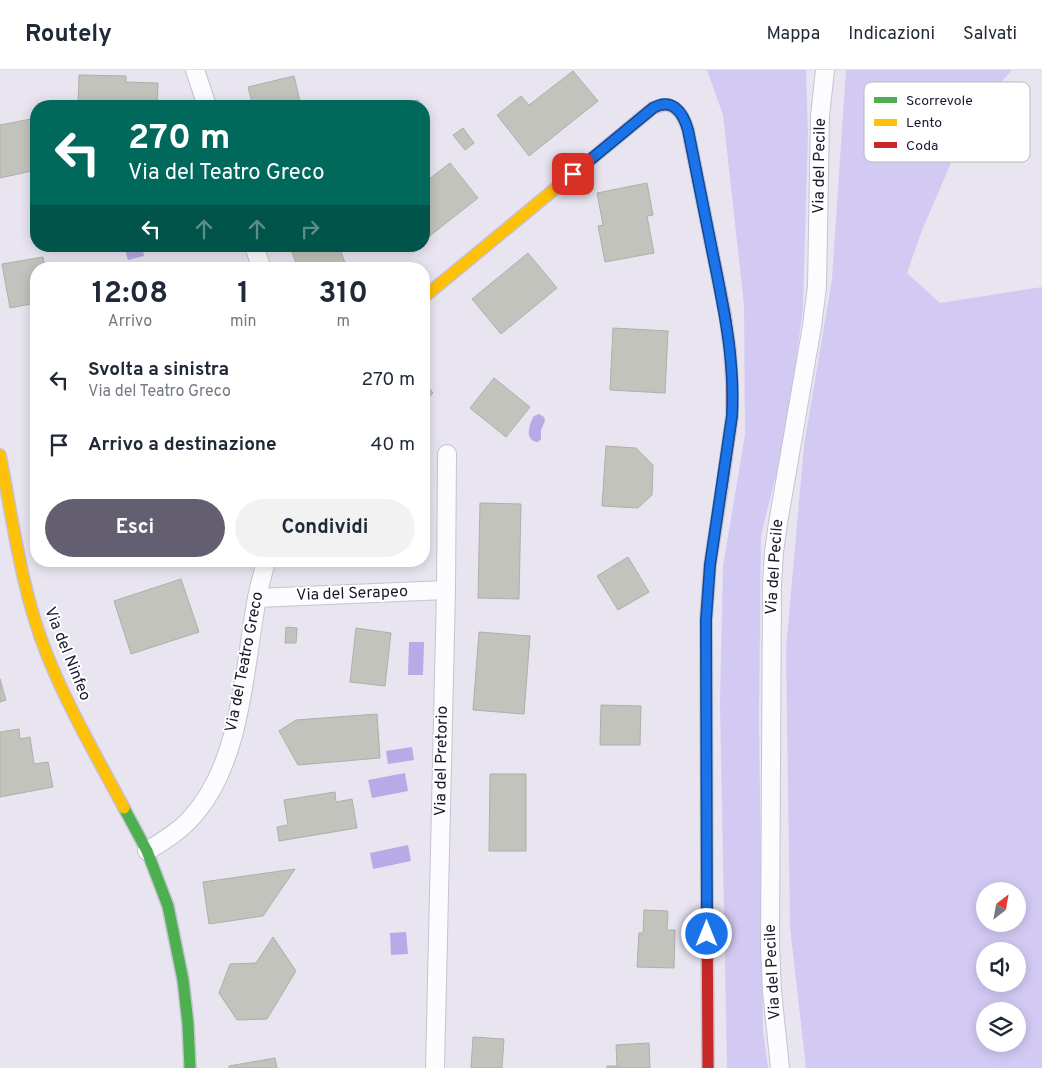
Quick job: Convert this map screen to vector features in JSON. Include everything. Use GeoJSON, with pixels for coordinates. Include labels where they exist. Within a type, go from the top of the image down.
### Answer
{"type":"FeatureCollection","features":[{"type":"Feature","properties":{"kind":"street"},"geometry":{"type":"LineString","coordinates":[[195,70],[205,100]]}},
{"type":"Feature","properties":{"kind":"street","name":"Via del Pecile"},"geometry":{"type":"LineString","coordinates":[[780,1068],[770,945],[772,584],[778,516],[812,326],[817,287],[820,116],[825,70]]}},
{"type":"Feature","properties":{"kind":"street"},"geometry":{"type":"LineString","coordinates":[[430,293],[653,108],[662,104],[671,105],[682,114],[688,130],[725,314],[732,384],[732,416],[710,565],[706,620],[708,1068]]}},
{"type":"Feature","properties":{"kind":"street","name":"Via del Pretorio"},"geometry":{"type":"LineString","coordinates":[[435,1068],[446,590],[447,454]]}},
{"type":"Feature","properties":{"kind":"street","name":"Via del Ninfeo"},"geometry":{"type":"LineString","coordinates":[[0,455],[24,579],[45,650],[75,716],[147,851],[168,906],[180,961],[186,1003],[190,1068]]}},
{"type":"Feature","properties":{"kind":"street","name":"Via del Teatro Greco"},"geometry":{"type":"LineString","coordinates":[[147,851],[170,837],[191,819],[207,798],[227,754],[243,687],[257,598],[265,567]]}},
{"type":"Feature","properties":{"kind":"street","name":"Via del Serapeo"},"geometry":{"type":"LineString","coordinates":[[257,598],[446,590]]}},
{"type":"Feature","properties":{"kind":"shaded area"},"geometry":{"type":"Polygon","coordinates":[[[707,70],[806,70],[808,134],[803,309],[786,436],[761,535],[759,718],[763,1031],[768,1068],[727,1068],[720,703],[723,566],[745,435],[744,305],[723,115],[707,70]]]}},
{"type":"Feature","properties":{"kind":"shaded area"},"geometry":{"type":"Polygon","coordinates":[[[846,70],[1012,70],[1002,82],[864,82],[864,162],[951,162],[922,230],[907,273],[940,303],[1042,287],[1042,1068],[806,1068],[790,927],[786,649],[804,445],[832,279],[846,70]]]}},
{"type":"Feature","properties":{"kind":"shaded area"},"geometry":{"type":"Polygon","coordinates":[[[126,252],[143,252],[144,256],[128,260],[126,252]]]}},
{"type":"Feature","properties":{"kind":"shaded area"},"geometry":{"type":"Polygon","coordinates":[[[539,414],[544,417],[545,421],[541,430],[541,439],[538,442],[531,439],[529,432],[534,416],[539,414]]]}},
{"type":"Feature","properties":{"kind":"shaded area"},"geometry":{"type":"Polygon","coordinates":[[[409,642],[424,642],[423,675],[408,675],[409,642]]]}},
{"type":"Feature","properties":{"kind":"shaded area"},"geometry":{"type":"Polygon","coordinates":[[[412,747],[414,760],[388,764],[386,751],[412,747]]]}},
{"type":"Feature","properties":{"kind":"shaded area"},"geometry":{"type":"Polygon","coordinates":[[[405,773],[408,791],[372,798],[368,780],[405,773]]]}},
{"type":"Feature","properties":{"kind":"shaded area"},"geometry":{"type":"Polygon","coordinates":[[[408,845],[411,861],[373,869],[370,853],[408,845]]]}},
{"type":"Feature","properties":{"kind":"shaded area"},"geometry":{"type":"Polygon","coordinates":[[[406,932],[408,954],[391,955],[390,933],[406,932]]]}},
{"type":"Feature","properties":{"kind":"building"},"geometry":{"type":"Polygon","coordinates":[[[573,71],[598,101],[529,156],[497,115],[521,96],[529,105],[573,71]]]}},
{"type":"Feature","properties":{"kind":"building"},"geometry":{"type":"Polygon","coordinates":[[[79,75],[126,76],[126,82],[158,83],[157,100],[78,100],[79,75]]]}},
{"type":"Feature","properties":{"kind":"building"},"geometry":{"type":"Polygon","coordinates":[[[294,76],[300,100],[251,100],[248,87],[294,76]]]}},
{"type":"Feature","properties":{"kind":"building"},"geometry":{"type":"Polygon","coordinates":[[[30,119],[30,171],[0,178],[0,125],[30,119]]]}},
{"type":"Feature","properties":{"kind":"building"},"geometry":{"type":"Polygon","coordinates":[[[463,128],[474,143],[465,150],[453,135],[463,128]]]}},
{"type":"Feature","properties":{"kind":"building"},"geometry":{"type":"Polygon","coordinates":[[[450,163],[478,198],[430,236],[430,178],[450,163]]]}},
{"type":"Feature","properties":{"kind":"building"},"geometry":{"type":"Polygon","coordinates":[[[647,183],[653,215],[647,216],[654,253],[605,262],[598,226],[603,225],[597,193],[647,183]]]}},
{"type":"Feature","properties":{"kind":"building"},"geometry":{"type":"Polygon","coordinates":[[[292,252],[341,252],[345,262],[296,262],[292,252]]]}},
{"type":"Feature","properties":{"kind":"building"},"geometry":{"type":"Polygon","coordinates":[[[528,253],[557,288],[501,334],[472,299],[528,253]]]}},
{"type":"Feature","properties":{"kind":"building"},"geometry":{"type":"Polygon","coordinates":[[[43,257],[44,262],[30,262],[30,304],[10,308],[2,264],[43,257]]]}},
{"type":"Feature","properties":{"kind":"building"},"geometry":{"type":"Polygon","coordinates":[[[613,328],[668,331],[665,393],[610,390],[613,328]]]}},
{"type":"Feature","properties":{"kind":"building"},"geometry":{"type":"Polygon","coordinates":[[[494,378],[530,407],[506,437],[470,408],[494,378]]]}},
{"type":"Feature","properties":{"kind":"building"},"geometry":{"type":"Polygon","coordinates":[[[606,446],[636,448],[653,465],[652,495],[638,508],[602,506],[606,446]]]}},
{"type":"Feature","properties":{"kind":"building"},"geometry":{"type":"Polygon","coordinates":[[[480,503],[521,504],[519,599],[478,598],[480,503]]]}},
{"type":"Feature","properties":{"kind":"building"},"geometry":{"type":"Polygon","coordinates":[[[628,557],[649,592],[618,610],[597,576],[628,557]]]}},
{"type":"Feature","properties":{"kind":"building"},"geometry":{"type":"Polygon","coordinates":[[[181,579],[199,632],[131,654],[114,601],[181,579]]]}},
{"type":"Feature","properties":{"kind":"building"},"geometry":{"type":"Polygon","coordinates":[[[286,627],[297,628],[296,643],[285,643],[286,627]]]}},
{"type":"Feature","properties":{"kind":"building"},"geometry":{"type":"Polygon","coordinates":[[[356,628],[391,633],[385,686],[350,682],[356,628]]]}},
{"type":"Feature","properties":{"kind":"building"},"geometry":{"type":"Polygon","coordinates":[[[479,632],[530,636],[524,714],[473,710],[479,632]]]}},
{"type":"Feature","properties":{"kind":"building"},"geometry":{"type":"Polygon","coordinates":[[[0,679],[6,700],[0,702],[0,679]]]}},
{"type":"Feature","properties":{"kind":"building"},"geometry":{"type":"Polygon","coordinates":[[[601,705],[641,706],[640,745],[600,745],[601,705]]]}},
{"type":"Feature","properties":{"kind":"building"},"geometry":{"type":"Polygon","coordinates":[[[377,714],[380,758],[298,765],[279,731],[296,720],[377,714]]]}},
{"type":"Feature","properties":{"kind":"building"},"geometry":{"type":"Polygon","coordinates":[[[19,729],[20,739],[30,737],[34,764],[48,762],[53,787],[0,797],[0,732],[19,729]]]}},
{"type":"Feature","properties":{"kind":"building"},"geometry":{"type":"Polygon","coordinates":[[[490,774],[526,774],[526,851],[489,851],[490,774]]]}},
{"type":"Feature","properties":{"kind":"building"},"geometry":{"type":"Polygon","coordinates":[[[335,792],[336,802],[352,799],[357,828],[279,841],[277,827],[288,825],[284,800],[335,792]]]}},
{"type":"Feature","properties":{"kind":"building"},"geometry":{"type":"Polygon","coordinates":[[[295,869],[263,916],[209,924],[203,882],[295,869]]]}},
{"type":"Feature","properties":{"kind":"building"},"geometry":{"type":"Polygon","coordinates":[[[644,910],[668,911],[667,930],[675,930],[674,968],[637,967],[639,933],[643,933],[644,910]]]}},
{"type":"Feature","properties":{"kind":"building"},"geometry":{"type":"Polygon","coordinates":[[[273,937],[296,971],[267,1019],[237,1020],[219,993],[230,964],[256,963],[273,937]]]}},
{"type":"Feature","properties":{"kind":"building"},"geometry":{"type":"Polygon","coordinates":[[[473,1037],[504,1039],[502,1068],[471,1068],[473,1037]]]}},
{"type":"Feature","properties":{"kind":"building"},"geometry":{"type":"Polygon","coordinates":[[[649,1043],[650,1068],[607,1068],[607,1066],[617,1066],[616,1045],[649,1043]]]}},
{"type":"Feature","properties":{"kind":"building"},"geometry":{"type":"Polygon","coordinates":[[[275,1058],[277,1068],[229,1068],[229,1066],[275,1058]]]}},
{"type":"Feature","properties":{"kind":"traffic: fast"},"geometry":{"type":"LineString","coordinates":[[124,808],[147,851],[168,906],[183,980],[190,1068]]}},
{"type":"Feature","properties":{"kind":"traffic: slow"},"geometry":{"type":"LineString","coordinates":[[430,292],[653,108],[662,105]]}},
{"type":"Feature","properties":{"kind":"traffic: slow"},"geometry":{"type":"LineString","coordinates":[[0,455],[18,555],[37,628],[63,692],[124,808]]}},
{"type":"Feature","properties":{"kind":"traffic: slow"},"geometry":{"type":"LineString","coordinates":[[707,896],[706,620],[710,565],[722,487]]}},
{"type":"Feature","properties":{"kind":"traffic: jam"},"geometry":{"type":"LineString","coordinates":[[662,105],[672,106],[676,109],[682,116],[688,130],[725,314],[730,351],[732,416],[722,487]]}},
{"type":"Feature","properties":{"kind":"traffic: jam"},"geometry":{"type":"LineString","coordinates":[[707,896],[708,1068]]}},
{"type":"Feature","properties":{"kind":"route"},"geometry":{"type":"LineString","coordinates":[[573,174],[653,108],[658,105],[667,104],[677,109],[682,114],[688,130],[725,314],[732,368],[733,400],[707,599],[705,647],[707,934]]}}]}
